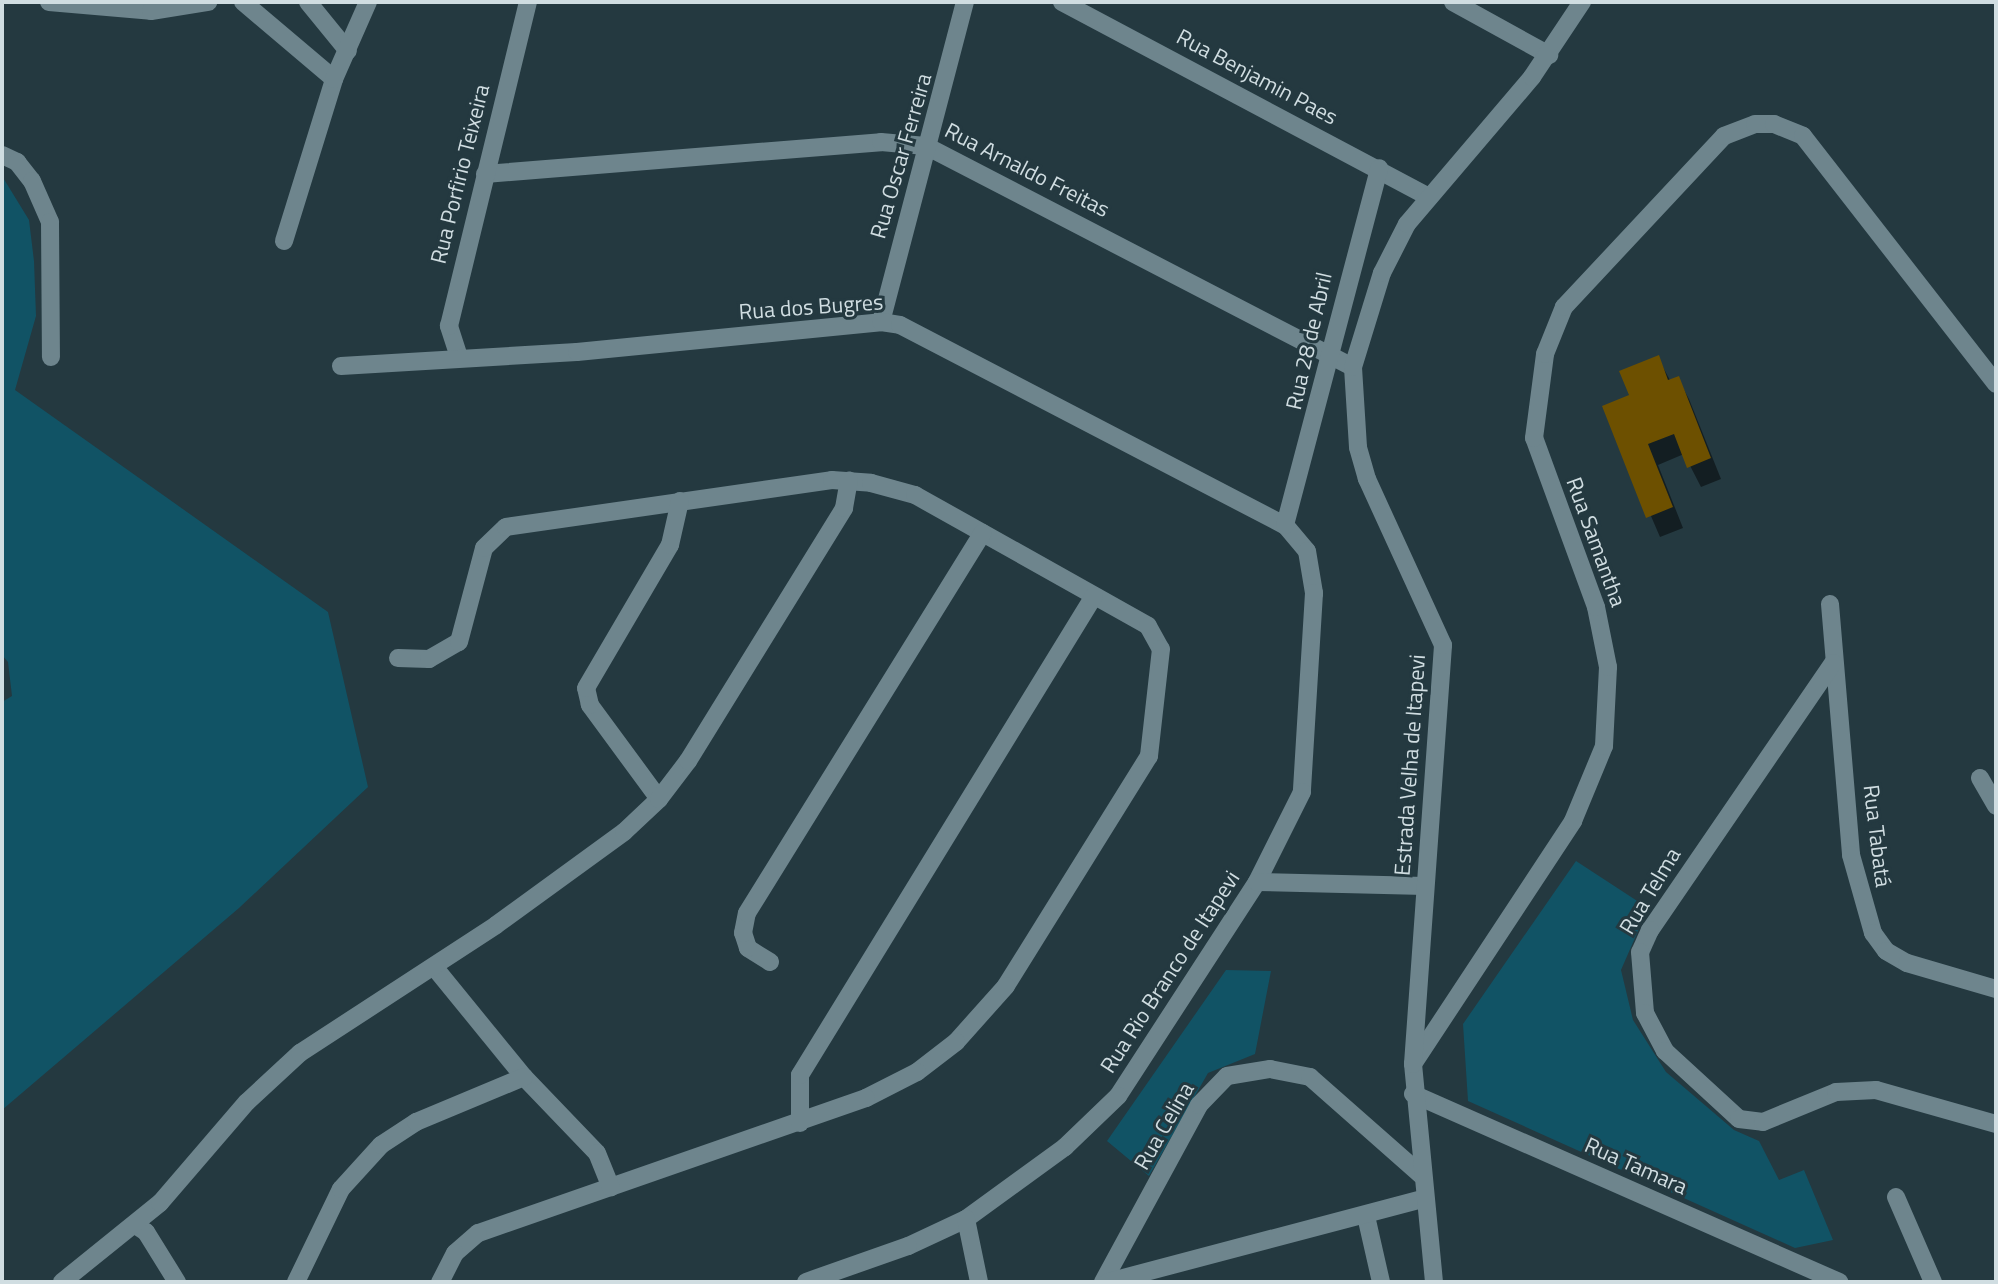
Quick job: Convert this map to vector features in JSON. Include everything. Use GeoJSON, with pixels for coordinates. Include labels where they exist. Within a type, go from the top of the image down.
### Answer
{"type":"FeatureCollection","features":[{"type":"Feature","properties":{"kind":"street"},"geometry":{"type":"LineString","coordinates":[[49,2],[127,11],[183,9],[208,2]]}},
{"type":"Feature","properties":{"kind":"street"},"geometry":{"type":"LineString","coordinates":[[243,2],[334,79]]}},
{"type":"Feature","properties":{"kind":"street"},"geometry":{"type":"LineString","coordinates":[[308,2],[348,51]]}},
{"type":"Feature","properties":{"kind":"street"},"geometry":{"type":"LineString","coordinates":[[284,241],[334,79],[368,2]]}},
{"type":"Feature","properties":{"kind":"street","name":"Rua Porfirio Teixeira"},"geometry":{"type":"LineString","coordinates":[[459,357],[449,326],[528,2]]}},
{"type":"Feature","properties":{"kind":"street","name":"Rua Oscar Ferreira"},"geometry":{"type":"LineString","coordinates":[[881,322],[965,2]]}},
{"type":"Feature","properties":{"kind":"street","name":"Rua Benjamin Paes"},"geometry":{"type":"LineString","coordinates":[[1062,2],[1429,197]]}},
{"type":"Feature","properties":{"kind":"street"},"geometry":{"type":"LineString","coordinates":[[1453,2],[1549,55]]}},
{"type":"Feature","properties":{"kind":"street"},"geometry":{"type":"LineString","coordinates":[[1353,367],[1392,248],[1429,197],[1549,55],[1582,2]]}},
{"type":"Feature","properties":{"kind":"street","name":"Rua Samantha"},"geometry":{"type":"LineString","coordinates":[[1413,1064],[1573,821],[1604,746],[1608,667],[1596,607],[1534,438],[1553,328],[1587,280],[1630,241],[1724,136],[1755,124],[1774,124],[1803,136],[1996,384]]}},
{"type":"Feature","properties":{"kind":"street","name":"Rua Arnaldo Freitas"},"geometry":{"type":"LineString","coordinates":[[485,174],[881,142],[926,146],[1331,351],[1353,367]]}},
{"type":"Feature","properties":{"kind":"street"},"geometry":{"type":"LineString","coordinates":[[2,155],[17,162],[32,181],[50,222],[51,357]]}},
{"type":"Feature","properties":{"kind":"street","name":"Rua 28 de Abril"},"geometry":{"type":"LineString","coordinates":[[1285,525],[1379,168]]}},
{"type":"Feature","properties":{"kind":"street","name":"Rua dos Bugres"},"geometry":{"type":"LineString","coordinates":[[341,366],[577,352],[881,322],[948,347],[1053,407],[1285,525]]}},
{"type":"Feature","properties":{"kind":"street","name":"Estrada Velha de Itapevi"},"geometry":{"type":"LineString","coordinates":[[1353,367],[1358,447],[1443,645],[1413,1064],[1413,1094],[1434,1282]]}},
{"type":"Feature","properties":{"kind":"street"},"geometry":{"type":"LineString","coordinates":[[62,1282],[137,1226],[247,1102],[300,1053],[435,968],[624,832],[659,799],[688,761],[844,508],[849,480]]}},
{"type":"Feature","properties":{"kind":"street"},"geometry":{"type":"LineString","coordinates":[[398,658],[429,659],[459,642],[484,548],[499,531],[680,501],[849,480],[915,495],[1148,626],[1160,643],[1149,756],[1006,986],[975,1024],[904,1079],[800,1123],[478,1233],[455,1253],[440,1282]]}},
{"type":"Feature","properties":{"kind":"street"},"geometry":{"type":"LineString","coordinates":[[659,799],[590,705],[586,688],[670,545],[680,501]]}},
{"type":"Feature","properties":{"kind":"street","name":"Rua Rio Branco de Itapevi"},"geometry":{"type":"LineString","coordinates":[[806,1282],[908,1246],[966,1219],[1065,1147],[1118,1096],[1257,882],[1295,813],[1305,770],[1312,566],[1300,538],[1285,525]]}},
{"type":"Feature","properties":{"kind":"street"},"geometry":{"type":"LineString","coordinates":[[770,962],[748,948],[743,933],[747,913],[983,533]]}},
{"type":"Feature","properties":{"kind":"street"},"geometry":{"type":"LineString","coordinates":[[800,1123],[800,1075],[1094,596]]}},
{"type":"Feature","properties":{"kind":"street","name":"Rua Tabatá"},"geometry":{"type":"LineString","coordinates":[[1830,604],[1851,855],[1873,933],[1886,951],[1907,963],[1996,989]]}},
{"type":"Feature","properties":{"kind":"street","name":"Rua Telma"},"geometry":{"type":"LineString","coordinates":[[1833,663],[1650,930],[1640,952],[1645,1013],[1665,1051],[1739,1119],[1763,1122],[1836,1092],[1876,1090],[1996,1124]]}},
{"type":"Feature","properties":{"kind":"street"},"geometry":{"type":"LineString","coordinates":[[1980,778],[1996,806]]}},
{"type":"Feature","properties":{"kind":"street"},"geometry":{"type":"LineString","coordinates":[[1257,882],[1425,886]]}},
{"type":"Feature","properties":{"kind":"street"},"geometry":{"type":"LineString","coordinates":[[435,968],[524,1077],[597,1153],[611,1187]]}},
{"type":"Feature","properties":{"kind":"street","name":"Rua Celina"},"geometry":{"type":"LineString","coordinates":[[1106,1282],[1199,1105],[1227,1076],[1270,1069],[1310,1077],[1421,1175]]}},
{"type":"Feature","properties":{"kind":"street"},"geometry":{"type":"LineString","coordinates":[[296,1282],[341,1189],[381,1145],[416,1122],[524,1077]]}},
{"type":"Feature","properties":{"kind":"street","name":"Rua Tamara"},"geometry":{"type":"LineString","coordinates":[[1413,1094],[1839,1282]]}},
{"type":"Feature","properties":{"kind":"street"},"geometry":{"type":"LineString","coordinates":[[1896,1197],[1933,1282]]}},
{"type":"Feature","properties":{"kind":"street"},"geometry":{"type":"LineString","coordinates":[[1106,1282],[1425,1198]]}},
{"type":"Feature","properties":{"kind":"street"},"geometry":{"type":"LineString","coordinates":[[1366,1216],[1381,1282]]}},
{"type":"Feature","properties":{"kind":"street"},"geometry":{"type":"LineString","coordinates":[[966,1219],[979,1282]]}},
{"type":"Feature","properties":{"kind":"street"},"geometry":{"type":"LineString","coordinates":[[137,1226],[146,1232],[177,1282]]}},
{"type":"Feature","properties":{"kind":"shaded area"},"geometry":{"type":"Polygon","coordinates":[[[2,176],[29,220],[34,261],[36,316],[15,390],[328,612],[368,787],[239,908],[2,1110],[2,702],[12,696],[8,662],[2,655],[2,176]]]}},
{"type":"Feature","properties":{"kind":"shaded area"},"geometry":{"type":"Polygon","coordinates":[[[1576,861],[1648,908],[1621,970],[1633,1020],[1666,1072],[1734,1130],[1759,1141],[1779,1180],[1804,1170],[1833,1240],[1795,1248],[1468,1101],[1463,1024],[1576,861]]]}},
{"type":"Feature","properties":{"kind":"shaded area"},"geometry":{"type":"Polygon","coordinates":[[[1226,970],[1271,971],[1255,1054],[1208,1073],[1149,1176],[1107,1141],[1226,970]]]}},
{"type":"Feature","properties":{"kind":"building"},"geometry":{"type":"Polygon","coordinates":[[[1659,355],[1668,380],[1679,376],[1711,458],[1687,468],[1674,434],[1648,444],[1673,507],[1646,518],[1602,406],[1629,395],[1619,371],[1659,355]]]}}]}
